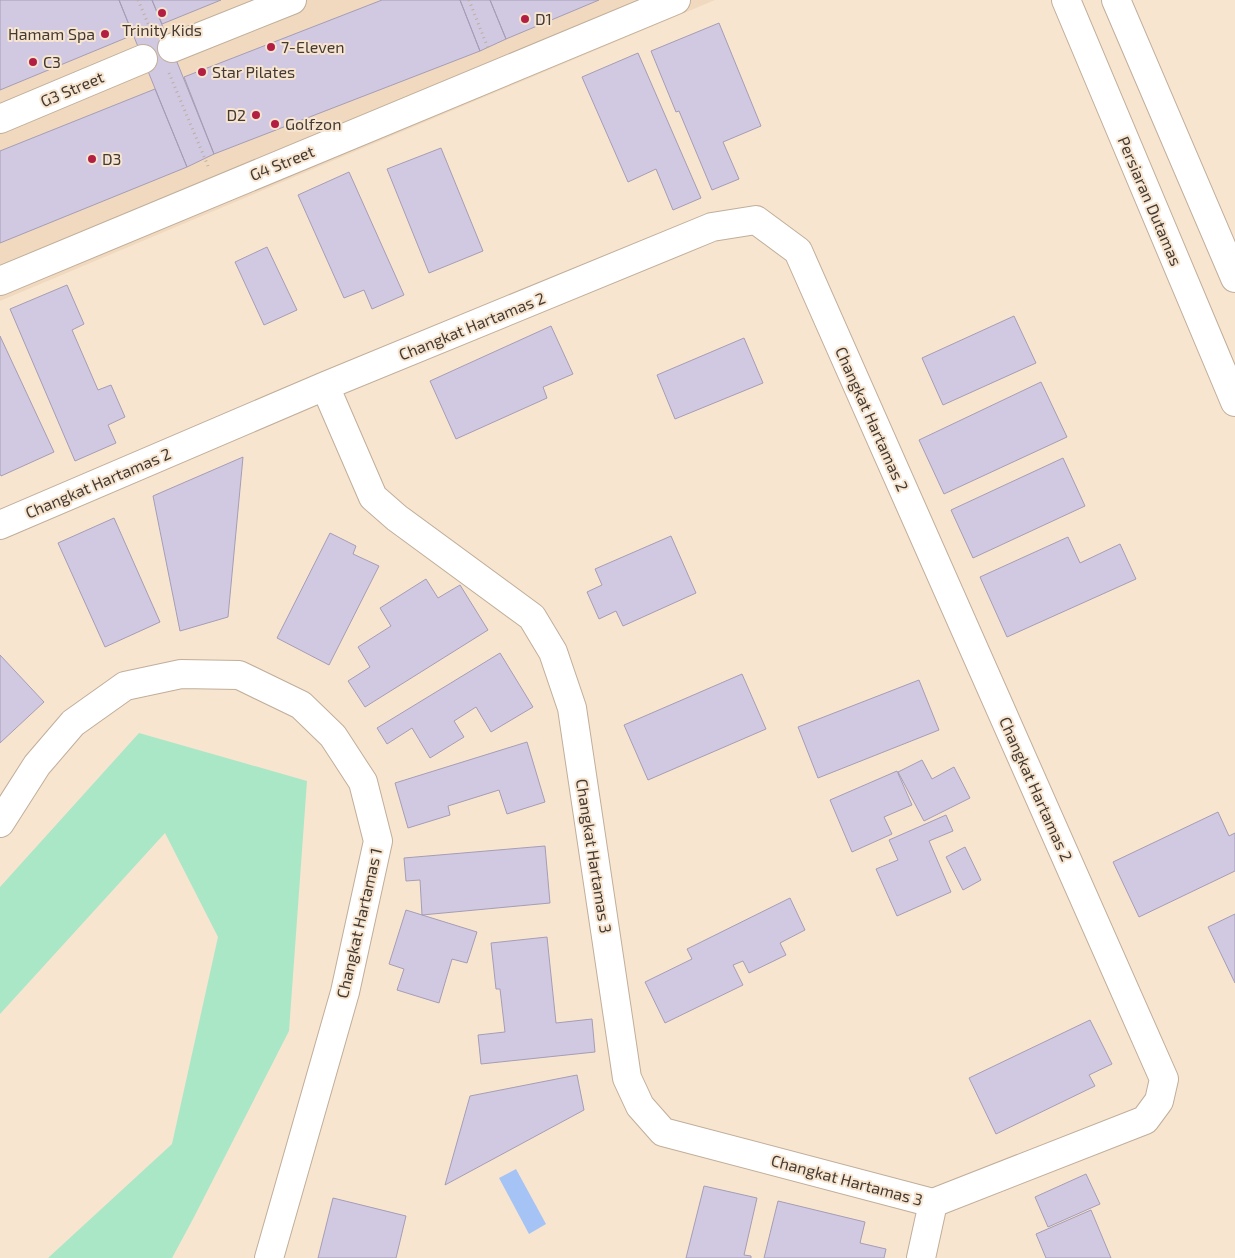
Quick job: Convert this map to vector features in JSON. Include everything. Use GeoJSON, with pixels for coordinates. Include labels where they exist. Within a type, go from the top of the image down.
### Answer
{"type":"FeatureCollection","features":[{"type":"Feature","properties":{"kind":"street"},"geometry":{"type":"LineString","coordinates":[[172,48],[292,0]]}},
{"type":"Feature","properties":{"kind":"street","name":"G4 Street"},"geometry":{"type":"LineString","coordinates":[[0,281],[676,0]]}},
{"type":"Feature","properties":{"kind":"street","name":"Persiaran Dutamas"},"geometry":{"type":"LineString","coordinates":[[1066,0],[1235,402]]}},
{"type":"Feature","properties":{"kind":"street"},"geometry":{"type":"LineString","coordinates":[[1116,0],[1235,278]]}},
{"type":"Feature","properties":{"kind":"street","name":"G3 Street"},"geometry":{"type":"LineString","coordinates":[[0,119],[143,59]]}},
{"type":"Feature","properties":{"kind":"street","name":"Changkat Hartamas 2"},"geometry":{"type":"LineString","coordinates":[[0,525],[325,386],[712,226],[756,220],[798,251],[1164,1079],[1159,1101],[1145,1120],[933,1203]]}},
{"type":"Feature","properties":{"kind":"street","name":"Changkat Hartamas 3"},"geometry":{"type":"LineString","coordinates":[[325,386],[373,497],[397,518],[532,617],[553,652],[572,708],[627,1078],[640,1106],[663,1132],[933,1203]]}},
{"type":"Feature","properties":{"kind":"street","name":"Changkat Hartamas 1"},"geometry":{"type":"LineString","coordinates":[[0,823],[37,765],[73,724],[125,686],[181,674],[239,676],[301,705],[333,736],[363,782],[378,840],[345,992],[269,1258]]}},
{"type":"Feature","properties":{"kind":"street"},"geometry":{"type":"LineString","coordinates":[[921,1258],[933,1203]]}},
{"type":"Feature","properties":{"kind":"path"},"geometry":{"type":"LineString","coordinates":[[469,0],[485,39]]}},
{"type":"Feature","properties":{"kind":"path"},"geometry":{"type":"LineString","coordinates":[[171,79],[202,153]]}},
{"type":"Feature","properties":{"kind":"shaded area"},"geometry":{"type":"Polygon","coordinates":[[[0,0],[715,0],[0,301],[0,0]]]}},
{"type":"Feature","properties":{"kind":"green space"},"geometry":{"type":"Polygon","coordinates":[[[139,733],[307,781],[289,1031],[172,1258],[48,1258],[172,1144],[218,937],[165,833],[0,1014],[0,887],[139,733]]]}},
{"type":"Feature","properties":{"kind":"water"},"geometry":{"type":"Polygon","coordinates":[[[516,1169],[546,1224],[529,1234],[499,1178],[516,1169]]]}},
{"type":"Feature","properties":{"kind":"building","name":"C3"},"geometry":{"type":"Polygon","coordinates":[[[0,0],[119,0],[133,35],[0,90],[0,0]]]}},
{"type":"Feature","properties":{"kind":"building"},"geometry":{"type":"Polygon","coordinates":[[[119,0],[152,0],[214,154],[187,167],[119,0]]]}},
{"type":"Feature","properties":{"kind":"building"},"geometry":{"type":"Polygon","coordinates":[[[152,0],[221,0],[162,24],[152,0]]]}},
{"type":"Feature","properties":{"kind":"building","name":"D2"},"geometry":{"type":"Polygon","coordinates":[[[382,0],[460,0],[480,51],[214,154],[184,77],[382,0]]]}},
{"type":"Feature","properties":{"kind":"building"},"geometry":{"type":"Polygon","coordinates":[[[460,0],[490,0],[506,39],[480,51],[460,0]]]}},
{"type":"Feature","properties":{"kind":"building","name":"D1"},"geometry":{"type":"Polygon","coordinates":[[[490,0],[599,0],[506,39],[490,0]]]}},
{"type":"Feature","properties":{"kind":"building"},"geometry":{"type":"Polygon","coordinates":[[[719,23],[761,126],[723,142],[739,179],[712,190],[679,111],[676,112],[651,51],[719,23]]]}},
{"type":"Feature","properties":{"kind":"building"},"geometry":{"type":"Polygon","coordinates":[[[638,53],[701,198],[673,210],[656,169],[628,182],[582,77],[638,53]]]}},
{"type":"Feature","properties":{"kind":"building","name":"D3"},"geometry":{"type":"Polygon","coordinates":[[[155,89],[187,167],[0,243],[0,151],[155,89]]]}},
{"type":"Feature","properties":{"kind":"building"},"geometry":{"type":"Polygon","coordinates":[[[441,148],[483,251],[429,273],[387,169],[441,148]]]}},
{"type":"Feature","properties":{"kind":"building"},"geometry":{"type":"Polygon","coordinates":[[[349,172],[404,295],[372,309],[364,290],[344,298],[298,195],[349,172]]]}},
{"type":"Feature","properties":{"kind":"building"},"geometry":{"type":"Polygon","coordinates":[[[267,247],[297,310],[264,325],[235,262],[267,247]]]}},
{"type":"Feature","properties":{"kind":"building"},"geometry":{"type":"Polygon","coordinates":[[[67,285],[84,324],[72,330],[98,390],[111,385],[125,417],[108,425],[116,443],[75,461],[10,309],[67,285]]]}},
{"type":"Feature","properties":{"kind":"building"},"geometry":{"type":"Polygon","coordinates":[[[1014,316],[1036,363],[943,405],[922,358],[1014,316]]]}},
{"type":"Feature","properties":{"kind":"building"},"geometry":{"type":"Polygon","coordinates":[[[551,326],[573,374],[543,387],[547,398],[456,439],[430,381],[551,326]]]}},
{"type":"Feature","properties":{"kind":"building"},"geometry":{"type":"Polygon","coordinates":[[[0,336],[54,452],[1,476],[0,474],[0,336]]]}},
{"type":"Feature","properties":{"kind":"building"},"geometry":{"type":"Polygon","coordinates":[[[744,338],[763,383],[675,419],[657,375],[744,338]]]}},
{"type":"Feature","properties":{"kind":"building"},"geometry":{"type":"Polygon","coordinates":[[[1041,382],[1067,437],[944,494],[919,440],[1041,382]]]}},
{"type":"Feature","properties":{"kind":"building"},"geometry":{"type":"Polygon","coordinates":[[[243,457],[228,617],[180,631],[153,496],[243,457]]]}},
{"type":"Feature","properties":{"kind":"building"},"geometry":{"type":"Polygon","coordinates":[[[1063,458],[1085,506],[973,558],[951,510],[1063,458]]]}},
{"type":"Feature","properties":{"kind":"building"},"geometry":{"type":"Polygon","coordinates":[[[114,518],[160,622],[105,647],[58,543],[114,518]]]}},
{"type":"Feature","properties":{"kind":"building"},"geometry":{"type":"Polygon","coordinates":[[[330,533],[356,546],[353,554],[379,566],[329,665],[277,638],[330,533]]]}},
{"type":"Feature","properties":{"kind":"building"},"geometry":{"type":"Polygon","coordinates":[[[671,536],[696,593],[623,626],[616,611],[599,619],[587,592],[602,585],[595,569],[671,536]]]}},
{"type":"Feature","properties":{"kind":"building"},"geometry":{"type":"Polygon","coordinates":[[[1068,537],[1080,563],[1120,544],[1136,579],[1007,637],[980,577],[1068,537]]]}},
{"type":"Feature","properties":{"kind":"building"},"geometry":{"type":"Polygon","coordinates":[[[426,579],[438,598],[460,585],[488,630],[365,707],[348,681],[370,667],[358,647],[391,626],[380,608],[426,579]]]}},
{"type":"Feature","properties":{"kind":"building"},"geometry":{"type":"Polygon","coordinates":[[[500,653],[533,707],[491,732],[476,707],[454,721],[464,737],[430,758],[412,728],[387,744],[377,728],[500,653]]]}},
{"type":"Feature","properties":{"kind":"building"},"geometry":{"type":"Polygon","coordinates":[[[0,655],[44,702],[0,743],[0,655]]]}},
{"type":"Feature","properties":{"kind":"building"},"geometry":{"type":"Polygon","coordinates":[[[742,674],[766,729],[648,780],[624,725],[742,674]]]}},
{"type":"Feature","properties":{"kind":"building"},"geometry":{"type":"Polygon","coordinates":[[[919,680],[939,730],[818,778],[798,727],[919,680]]]}},
{"type":"Feature","properties":{"kind":"building"},"geometry":{"type":"Polygon","coordinates":[[[527,742],[545,802],[507,814],[499,790],[448,806],[450,815],[408,828],[395,783],[527,742]]]}},
{"type":"Feature","properties":{"kind":"building"},"geometry":{"type":"Polygon","coordinates":[[[922,760],[932,779],[954,767],[970,798],[924,821],[898,772],[922,760]]]}},
{"type":"Feature","properties":{"kind":"building"},"geometry":{"type":"Polygon","coordinates":[[[897,771],[912,805],[884,817],[892,834],[852,852],[830,800],[897,771]]]}},
{"type":"Feature","properties":{"kind":"building"},"geometry":{"type":"Polygon","coordinates":[[[1218,812],[1229,836],[1235,833],[1235,871],[1139,917],[1113,862],[1218,812]]]}},
{"type":"Feature","properties":{"kind":"building"},"geometry":{"type":"Polygon","coordinates":[[[946,815],[953,831],[929,841],[951,892],[897,916],[876,869],[898,860],[889,840],[946,815]]]}},
{"type":"Feature","properties":{"kind":"building"},"geometry":{"type":"Polygon","coordinates":[[[545,846],[550,903],[422,915],[420,880],[406,881],[404,858],[545,846]]]}},
{"type":"Feature","properties":{"kind":"building"},"geometry":{"type":"Polygon","coordinates":[[[965,847],[981,880],[963,890],[946,857],[965,847]]]}},
{"type":"Feature","properties":{"kind":"building"},"geometry":{"type":"Polygon","coordinates":[[[790,898],[805,930],[780,943],[786,955],[749,973],[743,961],[733,965],[743,985],[665,1023],[645,982],[692,959],[687,949],[790,898]]]}},
{"type":"Feature","properties":{"kind":"building"},"geometry":{"type":"Polygon","coordinates":[[[406,910],[477,932],[467,963],[452,959],[439,1003],[397,990],[404,969],[389,964],[406,910]]]}},
{"type":"Feature","properties":{"kind":"building"},"geometry":{"type":"Polygon","coordinates":[[[1235,914],[1235,983],[1208,927],[1235,914]]]}},
{"type":"Feature","properties":{"kind":"building"},"geometry":{"type":"Polygon","coordinates":[[[547,937],[556,1023],[592,1019],[595,1052],[481,1064],[478,1035],[505,1032],[500,989],[496,989],[491,943],[547,937]]]}},
{"type":"Feature","properties":{"kind":"building"},"geometry":{"type":"Polygon","coordinates":[[[1090,1020],[1112,1064],[1089,1075],[1095,1086],[996,1134],[969,1078],[1090,1020]]]}},
{"type":"Feature","properties":{"kind":"building"},"geometry":{"type":"Polygon","coordinates":[[[577,1075],[584,1110],[445,1185],[470,1096],[577,1075]]]}},
{"type":"Feature","properties":{"kind":"building"},"geometry":{"type":"Polygon","coordinates":[[[1086,1174],[1100,1204],[1048,1227],[1035,1197],[1086,1174]]]}},
{"type":"Feature","properties":{"kind":"building"},"geometry":{"type":"Polygon","coordinates":[[[704,1186],[757,1198],[744,1255],[751,1256],[751,1258],[686,1258],[704,1186]]]}},
{"type":"Feature","properties":{"kind":"building"},"geometry":{"type":"Polygon","coordinates":[[[333,1198],[406,1216],[396,1258],[318,1258],[333,1198]]]}},
{"type":"Feature","properties":{"kind":"building"},"geometry":{"type":"Polygon","coordinates":[[[778,1201],[865,1222],[860,1243],[886,1249],[884,1258],[764,1258],[778,1201]]]}},
{"type":"Feature","properties":{"kind":"building"},"geometry":{"type":"Polygon","coordinates":[[[1091,1210],[1111,1258],[1046,1258],[1036,1234],[1091,1210]]]}},
{"type":"Feature","properties":{"kind":"place","name":"Trinity Kids"},"geometry":{"type":"Point","coordinates":[162,13]}},
{"type":"Feature","properties":{"kind":"place","name":"D1"},"geometry":{"type":"Point","coordinates":[525,19]}},
{"type":"Feature","properties":{"kind":"place","name":"Hamam Spa"},"geometry":{"type":"Point","coordinates":[105,34]}},
{"type":"Feature","properties":{"kind":"place","name":"7-Eleven"},"geometry":{"type":"Point","coordinates":[271,47]}},
{"type":"Feature","properties":{"kind":"place","name":"C3"},"geometry":{"type":"Point","coordinates":[33,62]}},
{"type":"Feature","properties":{"kind":"place","name":"Star Pilates"},"geometry":{"type":"Point","coordinates":[202,72]}},
{"type":"Feature","properties":{"kind":"place","name":"D2"},"geometry":{"type":"Point","coordinates":[256,115]}},
{"type":"Feature","properties":{"kind":"place","name":"Golfzon"},"geometry":{"type":"Point","coordinates":[275,124]}},
{"type":"Feature","properties":{"kind":"place","name":"D3"},"geometry":{"type":"Point","coordinates":[92,159]}}]}
